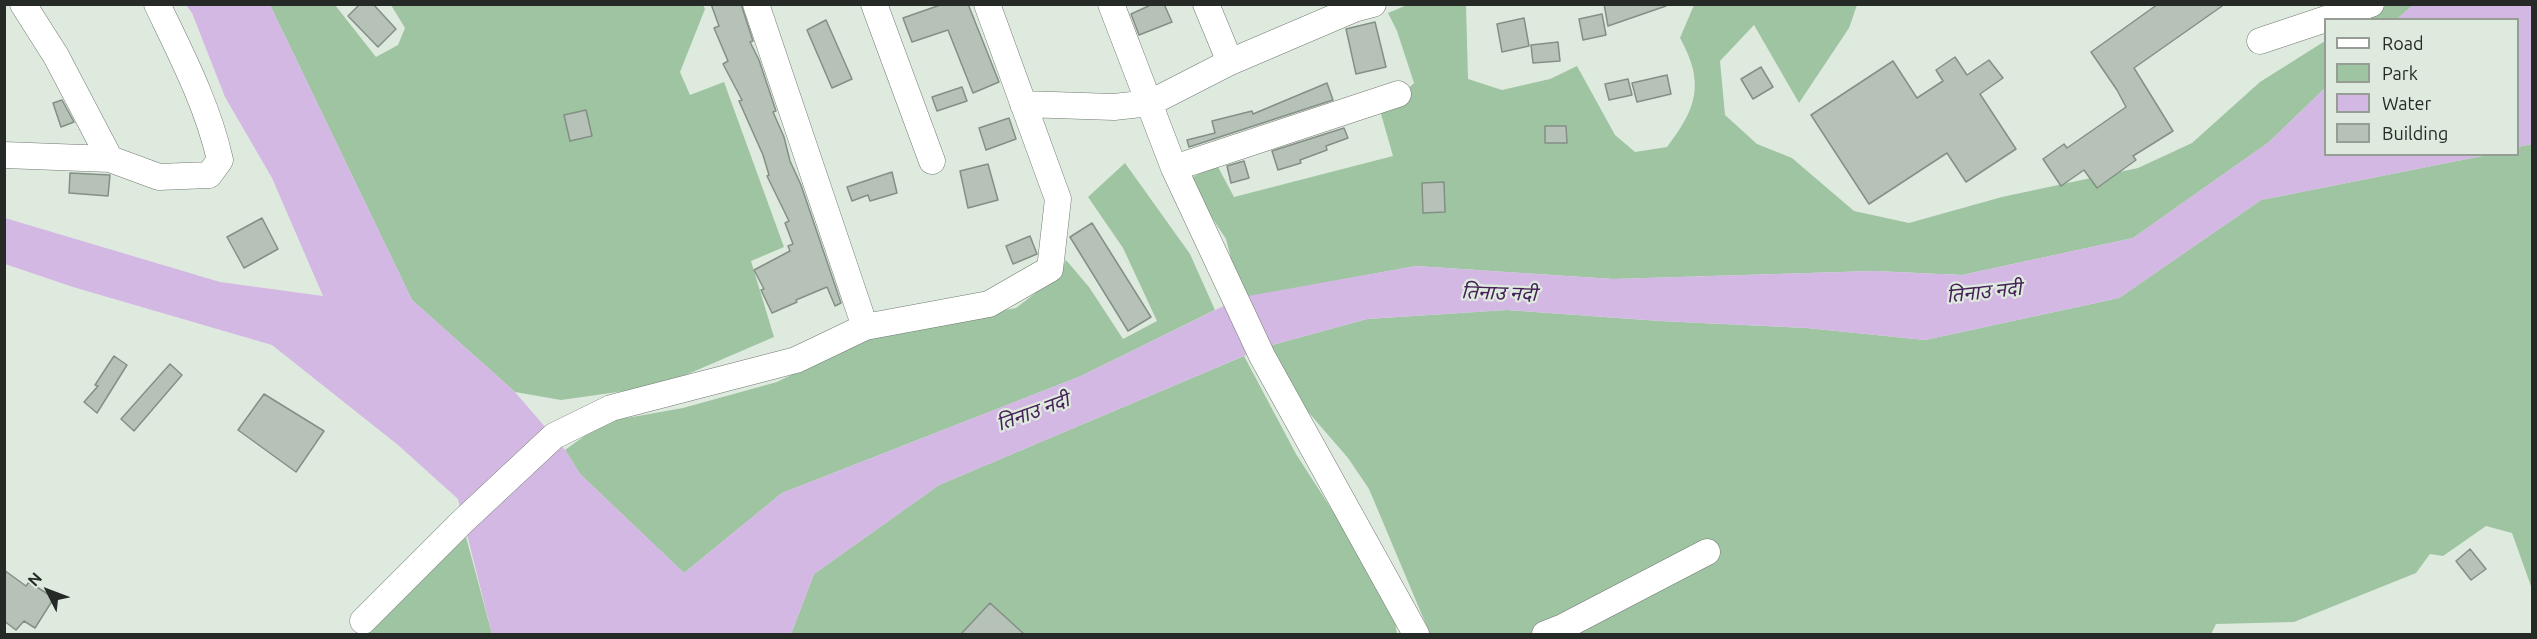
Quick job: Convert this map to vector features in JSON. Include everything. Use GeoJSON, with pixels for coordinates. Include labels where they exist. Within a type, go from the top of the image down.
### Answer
{"type":"FeatureCollection","features":[{"type":"Feature","properties":{"kind":"street"},"geometry":{"type":"LineString","coordinates":[[23,4],[56,56],[110,159]]}},
{"type":"Feature","properties":{"kind":"street"},"geometry":{"type":"LineString","coordinates":[[4,155],[110,159],[159,177],[209,175],[220,160],[214,135],[183,57],[157,4]]}},
{"type":"Feature","properties":{"kind":"street"},"geometry":{"type":"LineString","coordinates":[[756,4],[865,327]]}},
{"type":"Feature","properties":{"kind":"street"},"geometry":{"type":"LineString","coordinates":[[874,4],[932,161]]}},
{"type":"Feature","properties":{"kind":"street"},"geometry":{"type":"LineString","coordinates":[[363,621],[462,522],[554,436],[611,408],[796,360],[865,327],[989,304],[1050,269],[1058,199],[987,4]]}},
{"type":"Feature","properties":{"kind":"street"},"geometry":{"type":"LineString","coordinates":[[1111,4],[1174,168],[1262,356],[1416,634]]}},
{"type":"Feature","properties":{"kind":"street"},"geometry":{"type":"LineString","coordinates":[[1206,4],[1230,62]]}},
{"type":"Feature","properties":{"kind":"street"},"geometry":{"type":"LineString","coordinates":[[1023,104],[1114,107],[1150,103],[1230,62],[1354,9],[1373,4]]}},
{"type":"Feature","properties":{"kind":"street"},"geometry":{"type":"LineString","coordinates":[[2329,18],[2371,4]]}},
{"type":"Feature","properties":{"kind":"street"},"geometry":{"type":"LineString","coordinates":[[2260,41],[2324,20]]}},
{"type":"Feature","properties":{"kind":"street"},"geometry":{"type":"LineString","coordinates":[[1174,168],[1398,94]]}},
{"type":"Feature","properties":{"kind":"street"},"geometry":{"type":"LineString","coordinates":[[1545,634],[1563,627],[1707,552]]}},
{"type":"Feature","properties":{"kind":"green space"},"geometry":{"type":"Polygon","coordinates":[[[270,5],[335,5],[376,57],[398,45],[405,28],[391,5],[703,5],[705,9],[680,72],[690,95],[724,82],[784,247],[751,261],[774,337],[660,386],[561,400],[515,392],[412,300],[270,5]]]}},
{"type":"Feature","properties":{"kind":"green space"},"geometry":{"type":"Polygon","coordinates":[[[1407,5],[1466,5],[1468,79],[1502,90],[1550,79],[1577,66],[1615,135],[1635,152],[1667,147],[1691,107],[1695,82],[1693,69],[1680,38],[1694,5],[1857,5],[1849,28],[1799,103],[1754,25],[1720,61],[1725,115],[1757,144],[1792,158],[1854,211],[1909,223],[2002,197],[2138,168],[2192,143],[2260,82],[2324,42],[2324,89],[2269,142],[2133,238],[1962,275],[1874,271],[1613,279],[1416,266],[1241,298],[1226,239],[1187,180],[1217,165],[1234,197],[1393,156],[1381,114],[1414,83],[1397,31],[1388,13],[1407,5]]]}},
{"type":"Feature","properties":{"kind":"green space"},"geometry":{"type":"Polygon","coordinates":[[[2386,5],[2413,5],[2398,18],[2369,18],[2386,5]]]}},
{"type":"Feature","properties":{"kind":"green space"},"geometry":{"type":"Polygon","coordinates":[[[2532,144],[2532,589],[2512,533],[2486,526],[2443,556],[2430,554],[2416,573],[2294,622],[2216,624],[2211,634],[1430,634],[1369,489],[1348,458],[1297,399],[1265,347],[1367,319],[1507,310],[1660,321],[1807,328],[1925,340],[2119,298],[2261,200],[2482,156],[2519,156],[2519,147],[2532,144]]]}},
{"type":"Feature","properties":{"kind":"green space"},"geometry":{"type":"Polygon","coordinates":[[[1125,163],[1190,254],[1215,310],[1081,376],[782,493],[684,573],[580,474],[565,450],[604,422],[683,408],[777,382],[870,336],[1016,308],[1060,274],[1066,260],[1089,287],[1123,339],[1157,321],[1123,248],[1088,197],[1125,163]]]}},
{"type":"Feature","properties":{"kind":"green space"},"geometry":{"type":"Polygon","coordinates":[[[1244,356],[1296,454],[1361,555],[1395,620],[1397,634],[791,634],[814,574],[939,485],[1244,356]]]}},
{"type":"Feature","properties":{"kind":"green space"},"geometry":{"type":"Polygon","coordinates":[[[466,537],[492,634],[366,634],[466,537]]]}},
{"type":"Feature","properties":{"kind":"water","name":"तिनाउ नदी"},"geometry":{"type":"Polygon","coordinates":[[[186,5],[270,5],[412,300],[515,392],[565,450],[580,474],[684,573],[782,493],[1081,376],[1242,297],[1416,266],[1613,279],[1874,271],[1962,275],[2133,238],[2269,142],[2324,89],[2324,156],[2482,156],[2261,200],[2119,298],[1925,340],[1807,328],[1660,321],[1507,310],[1367,319],[1265,347],[939,485],[814,574],[791,634],[492,634],[458,499],[398,445],[272,345],[73,287],[5,264],[5,218],[220,282],[323,296],[272,178],[225,97],[192,13],[186,5]]]}},
{"type":"Feature","properties":{"kind":"water"},"geometry":{"type":"Polygon","coordinates":[[[2413,5],[2532,5],[2532,144],[2519,147],[2519,18],[2398,18],[2413,5]]]}},
{"type":"Feature","properties":{"kind":"building"},"geometry":{"type":"Polygon","coordinates":[[[360,4],[373,4],[396,29],[378,47],[348,16],[360,4]]]}},
{"type":"Feature","properties":{"kind":"building"},"geometry":{"type":"Polygon","coordinates":[[[711,4],[741,4],[753,41],[750,42],[759,60],[776,111],[773,112],[784,137],[790,161],[801,185],[841,303],[835,306],[827,287],[772,313],[761,290],[764,289],[754,270],[790,251],[788,246],[793,244],[785,223],[789,221],[767,176],[769,175],[763,155],[739,101],[742,100],[723,64],[728,61],[714,28],[719,26],[711,4]]]}},
{"type":"Feature","properties":{"kind":"building"},"geometry":{"type":"Polygon","coordinates":[[[943,4],[968,4],[999,82],[973,93],[948,30],[912,42],[903,18],[943,4]]]}},
{"type":"Feature","properties":{"kind":"building"},"geometry":{"type":"Polygon","coordinates":[[[1153,4],[1164,4],[1172,22],[1139,35],[1131,14],[1153,4]]]}},
{"type":"Feature","properties":{"kind":"building"},"geometry":{"type":"Polygon","coordinates":[[[1604,4],[1666,4],[1666,6],[1608,26],[1604,4]]]}},
{"type":"Feature","properties":{"kind":"building"},"geometry":{"type":"Polygon","coordinates":[[[2158,4],[2225,4],[2134,68],[2173,131],[2133,156],[2136,160],[2097,188],[2084,170],[2061,186],[2043,159],[2064,144],[2067,148],[2126,107],[2091,52],[2158,4]]]}},
{"type":"Feature","properties":{"kind":"building"},"geometry":{"type":"Polygon","coordinates":[[[1602,14],[1606,35],[1583,40],[1579,19],[1602,14]]]}},
{"type":"Feature","properties":{"kind":"building"},"geometry":{"type":"Polygon","coordinates":[[[1524,18],[1529,46],[1502,52],[1497,24],[1524,18]]]}},
{"type":"Feature","properties":{"kind":"building"},"geometry":{"type":"Polygon","coordinates":[[[826,20],[852,79],[832,88],[807,30],[826,20]]]}},
{"type":"Feature","properties":{"kind":"building"},"geometry":{"type":"Polygon","coordinates":[[[1375,22],[1386,67],[1356,74],[1346,29],[1375,22]]]}},
{"type":"Feature","properties":{"kind":"building"},"geometry":{"type":"Polygon","coordinates":[[[1558,42],[1560,61],[1533,63],[1531,45],[1558,42]]]}},
{"type":"Feature","properties":{"kind":"building"},"geometry":{"type":"Polygon","coordinates":[[[1955,57],[1967,75],[1989,60],[2003,78],[1980,94],[2016,149],[1966,182],[1947,153],[1869,204],[1811,115],[1893,61],[1917,98],[1943,81],[1936,70],[1955,57]]]}},
{"type":"Feature","properties":{"kind":"building"},"geometry":{"type":"Polygon","coordinates":[[[1761,67],[1773,87],[1753,99],[1741,79],[1761,67]]]}},
{"type":"Feature","properties":{"kind":"building"},"geometry":{"type":"Polygon","coordinates":[[[1667,75],[1671,94],[1637,102],[1632,83],[1667,75]]]}},
{"type":"Feature","properties":{"kind":"building"},"geometry":{"type":"Polygon","coordinates":[[[1628,79],[1632,95],[1609,100],[1605,84],[1628,79]]]}},
{"type":"Feature","properties":{"kind":"building"},"geometry":{"type":"Polygon","coordinates":[[[1327,83],[1333,100],[1189,147],[1187,140],[1215,133],[1212,121],[1252,111],[1253,114],[1327,83]]]}},
{"type":"Feature","properties":{"kind":"building"},"geometry":{"type":"Polygon","coordinates":[[[962,87],[967,101],[937,111],[932,97],[962,87]]]}},
{"type":"Feature","properties":{"kind":"building"},"geometry":{"type":"Polygon","coordinates":[[[62,100],[74,122],[61,127],[53,103],[62,100]]]}},
{"type":"Feature","properties":{"kind":"building"},"geometry":{"type":"Polygon","coordinates":[[[586,110],[592,136],[570,141],[564,115],[586,110]]]}},
{"type":"Feature","properties":{"kind":"building"},"geometry":{"type":"Polygon","coordinates":[[[1009,118],[1016,139],[986,150],[979,128],[1009,118]]]}},
{"type":"Feature","properties":{"kind":"building"},"geometry":{"type":"Polygon","coordinates":[[[1545,126],[1566,126],[1567,143],[1545,143],[1545,126]]]}},
{"type":"Feature","properties":{"kind":"building"},"geometry":{"type":"Polygon","coordinates":[[[1344,128],[1348,138],[1326,146],[1327,150],[1300,160],[1301,163],[1278,170],[1272,151],[1344,128]]]}},
{"type":"Feature","properties":{"kind":"building"},"geometry":{"type":"Polygon","coordinates":[[[1244,161],[1249,178],[1231,183],[1227,166],[1244,161]]]}},
{"type":"Feature","properties":{"kind":"building"},"geometry":{"type":"Polygon","coordinates":[[[988,164],[998,200],[968,208],[960,171],[988,164]]]}},
{"type":"Feature","properties":{"kind":"building"},"geometry":{"type":"Polygon","coordinates":[[[892,172],[897,193],[870,201],[868,195],[852,201],[847,187],[892,172]]]}},
{"type":"Feature","properties":{"kind":"building"},"geometry":{"type":"Polygon","coordinates":[[[70,173],[110,175],[108,196],[69,193],[70,173]]]}},
{"type":"Feature","properties":{"kind":"building"},"geometry":{"type":"Polygon","coordinates":[[[1444,182],[1445,212],[1423,213],[1422,183],[1444,182]]]}},
{"type":"Feature","properties":{"kind":"building"},"geometry":{"type":"Polygon","coordinates":[[[262,218],[278,249],[244,268],[227,237],[262,218]]]}},
{"type":"Feature","properties":{"kind":"building"},"geometry":{"type":"Polygon","coordinates":[[[1092,223],[1151,317],[1128,331],[1070,237],[1092,223]]]}},
{"type":"Feature","properties":{"kind":"building"},"geometry":{"type":"Polygon","coordinates":[[[1030,236],[1037,254],[1013,264],[1006,246],[1030,236]]]}},
{"type":"Feature","properties":{"kind":"building"},"geometry":{"type":"Polygon","coordinates":[[[114,356],[127,365],[97,413],[84,402],[98,386],[95,385],[114,356]]]}},
{"type":"Feature","properties":{"kind":"building"},"geometry":{"type":"Polygon","coordinates":[[[170,364],[182,375],[134,431],[121,419],[170,364]]]}},
{"type":"Feature","properties":{"kind":"building"},"geometry":{"type":"Polygon","coordinates":[[[264,394],[324,431],[296,472],[238,430],[264,394]]]}},
{"type":"Feature","properties":{"kind":"building"},"geometry":{"type":"Polygon","coordinates":[[[2470,549],[2486,569],[2471,580],[2456,561],[2470,549]]]}},
{"type":"Feature","properties":{"kind":"building"},"geometry":{"type":"Polygon","coordinates":[[[4,570],[26,586],[29,582],[54,598],[35,628],[24,621],[16,630],[4,621],[4,570]]]}},
{"type":"Feature","properties":{"kind":"building"},"geometry":{"type":"Polygon","coordinates":[[[990,603],[1024,634],[961,634],[990,603]]]}}]}
